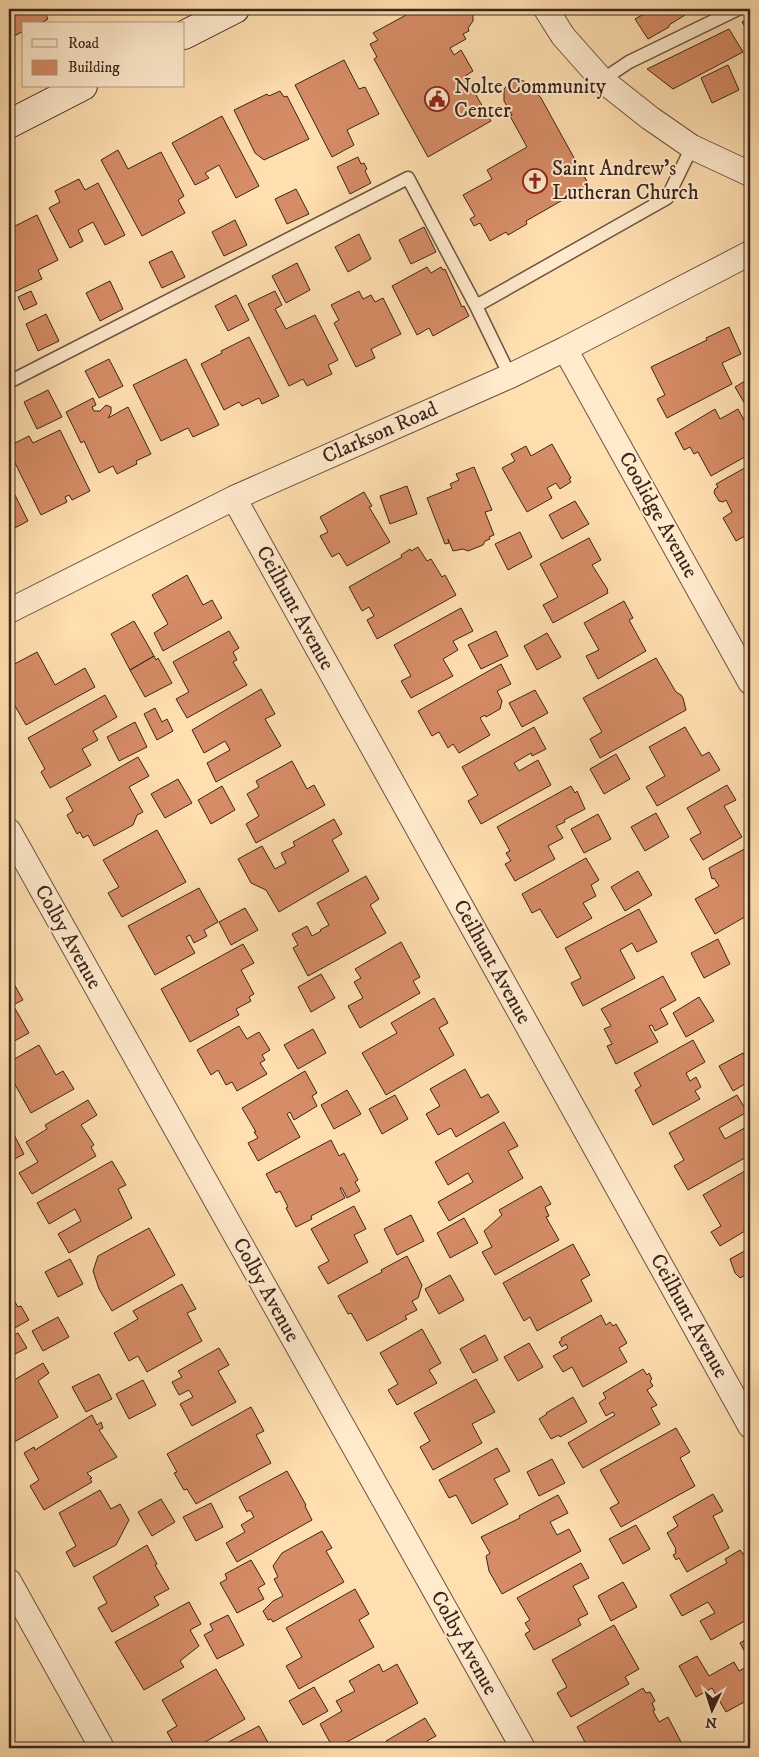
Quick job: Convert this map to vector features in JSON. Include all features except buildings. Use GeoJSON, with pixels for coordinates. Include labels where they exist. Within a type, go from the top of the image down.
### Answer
{"type":"FeatureCollection","features":[{"type":"Feature","properties":{"kind":"main road"},"geometry":{"type":"LineString","coordinates":[[185,34],[235,9]]}},
{"type":"Feature","properties":{"kind":"main road"},"geometry":{"type":"LineString","coordinates":[[9,124],[78,88]]}},
{"type":"Feature","properties":{"kind":"street"},"geometry":{"type":"LineString","coordinates":[[546,9],[563,36],[602,80],[650,118],[692,146],[750,174]]}},
{"type":"Feature","properties":{"kind":"street","name":"Clarkson Road"},"geometry":{"type":"LineString","coordinates":[[9,611],[234,498],[510,376],[750,253]]}},
{"type":"Feature","properties":{"kind":"street","name":"Coolidge Avenue"},"geometry":{"type":"LineString","coordinates":[[565,349],[750,682]]}},
{"type":"Feature","properties":{"kind":"street","name":"Ceilhunt Avenue"},"geometry":{"type":"LineString","coordinates":[[234,498],[750,1426]]}},
{"type":"Feature","properties":{"kind":"street","name":"Colby Avenue"},"geometry":{"type":"LineString","coordinates":[[9,831],[522,1748]]}},
{"type":"Feature","properties":{"kind":"street"},"geometry":{"type":"LineString","coordinates":[[9,1580],[102,1748]]}},
{"type":"Feature","properties":{"kind":"lane"},"geometry":{"type":"LineString","coordinates":[[602,80],[628,62],[738,9]]}},
{"type":"Feature","properties":{"kind":"lane"},"geometry":{"type":"LineString","coordinates":[[476,306],[666,198],[692,146]]}},
{"type":"Feature","properties":{"kind":"lane"},"geometry":{"type":"LineString","coordinates":[[9,382],[408,178],[476,306],[510,376]]}},
{"type":"Feature","properties":{"kind":"place","name":"Nolte Community Center"},"geometry":{"type":"Point","coordinates":[437,99]}},
{"type":"Feature","properties":{"kind":"place","name":"Saint Andrew's Lutheran Church"},"geometry":{"type":"Point","coordinates":[535,181]}}]}
